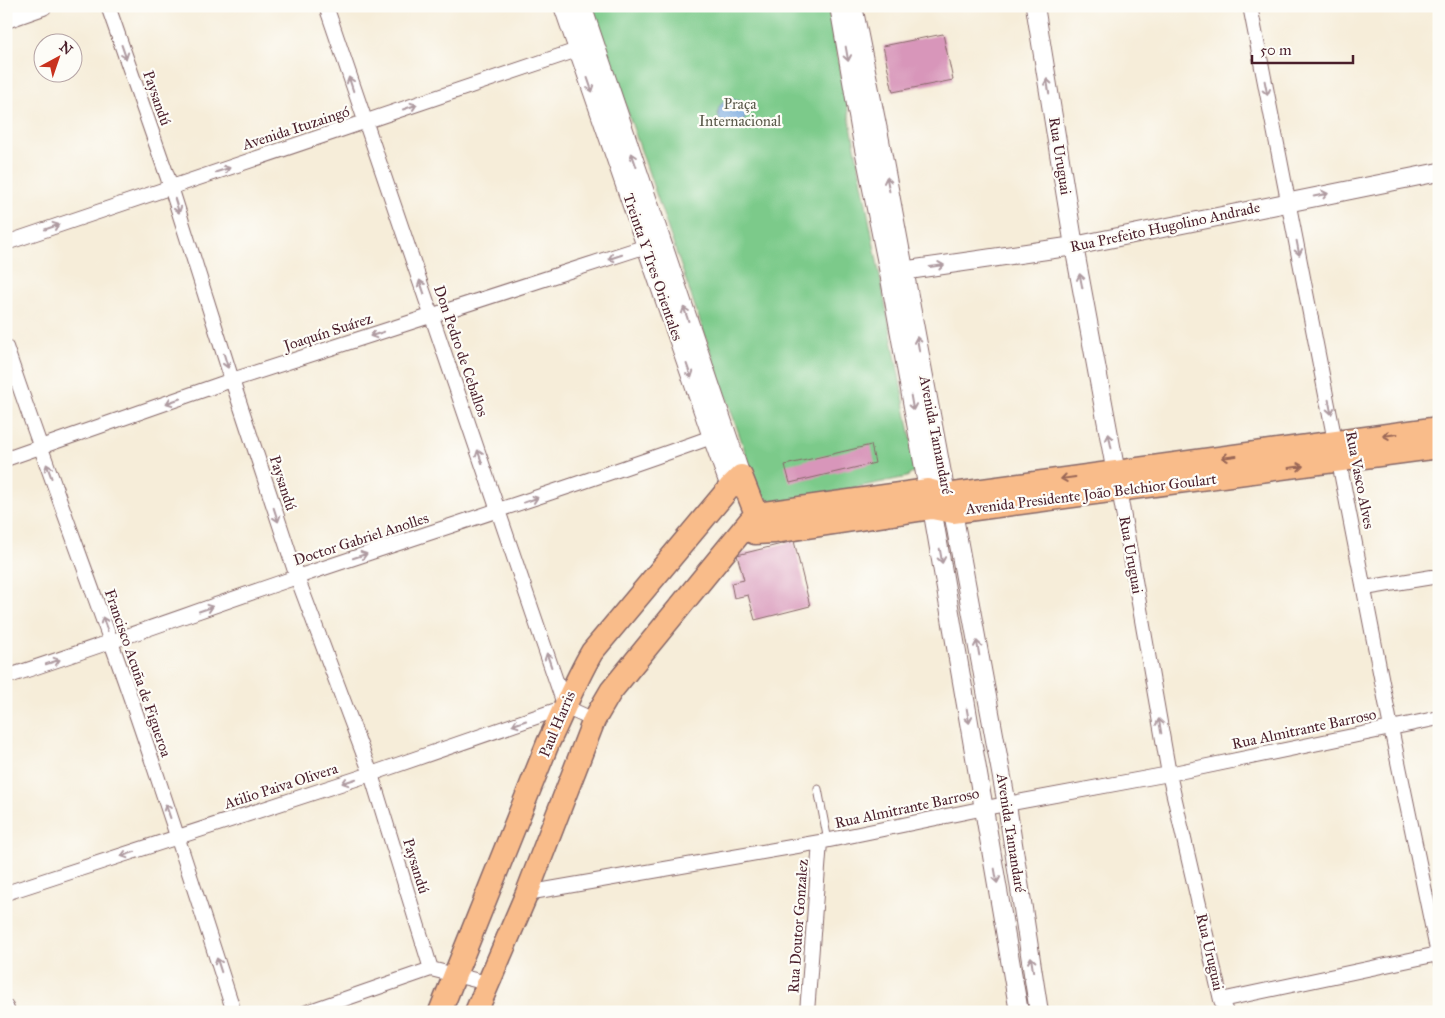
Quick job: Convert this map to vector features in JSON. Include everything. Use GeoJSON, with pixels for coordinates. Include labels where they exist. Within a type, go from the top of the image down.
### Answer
{"type":"FeatureCollection","features":[{"type":"Feature","properties":{"kind":"highway","name":"Avenida Presidente João Belchior Goulart"},"geometry":{"type":"LineString","coordinates":[[1338,452],[1439,428]]}},
{"type":"Feature","properties":{"kind":"highway","name":"Avenida Presidente João Belchior Goulart"},"geometry":{"type":"LineString","coordinates":[[750,521],[755,533],[775,532],[940,501],[1338,452],[1439,447]]}},
{"type":"Feature","properties":{"kind":"highway","name":"Treinta Y Tres Orientales"},"geometry":{"type":"LineString","coordinates":[[736,482],[750,521]]}},
{"type":"Feature","properties":{"kind":"highway","name":"Paul Harris"},"geometry":{"type":"LineString","coordinates":[[440,1012],[548,743],[575,681],[592,652],[736,482]]}},
{"type":"Feature","properties":{"kind":"highway"},"geometry":{"type":"LineString","coordinates":[[476,1012],[527,893],[594,720],[611,691],[750,521]]}},
{"type":"Feature","properties":{"kind":"street"},"geometry":{"type":"LineString","coordinates":[[6,18],[43,6]]}},
{"type":"Feature","properties":{"kind":"street","name":"Paysandú"},"geometry":{"type":"LineString","coordinates":[[108,6],[171,187],[297,577],[370,774],[431,969]]}},
{"type":"Feature","properties":{"kind":"street","name":"Don Pedro de Ceballos"},"geometry":{"type":"LineString","coordinates":[[326,6],[364,123],[565,707]]}},
{"type":"Feature","properties":{"kind":"street","name":"Treinta Y Tres Orientales"},"geometry":{"type":"LineString","coordinates":[[562,6],[654,244]]}},
{"type":"Feature","properties":{"kind":"street","name":"Treinta Y Tres Orientales"},"geometry":{"type":"LineString","coordinates":[[582,6],[654,244],[736,482]]}},
{"type":"Feature","properties":{"kind":"street","name":"Rua Uruguai"},"geometry":{"type":"LineString","coordinates":[[1035,6],[1074,246],[1118,480],[1169,774],[1224,1006]]}},
{"type":"Feature","properties":{"kind":"street","name":"Rua Vasco Alves"},"geometry":{"type":"LineString","coordinates":[[1250,6],[1392,728],[1432,892],[1438,957]]}},
{"type":"Feature","properties":{"kind":"street","name":"Avenida Tamandaré"},"geometry":{"type":"LineString","coordinates":[[845,7],[862,139],[897,272],[940,501],[1007,805],[1039,1012]]}},
{"type":"Feature","properties":{"kind":"street","name":"Avenida Ituzaingó"},"geometry":{"type":"LineString","coordinates":[[6,242],[595,44]]}},
{"type":"Feature","properties":{"kind":"street","name":"Rua Prefeito Hugolino Andrade"},"geometry":{"type":"LineString","coordinates":[[897,272],[1074,246],[1439,172]]}},
{"type":"Feature","properties":{"kind":"street","name":"Joaquín Suárez"},"geometry":{"type":"LineString","coordinates":[[6,459],[232,380],[654,244]]}},
{"type":"Feature","properties":{"kind":"street","name":"Francisco Acuña de Figueroa"},"geometry":{"type":"LineString","coordinates":[[6,346],[40,448],[112,642],[234,1012]]}},
{"type":"Feature","properties":{"kind":"street","name":"Doctor Gabriel Anolles"},"geometry":{"type":"LineString","coordinates":[[6,677],[719,435]]}},
{"type":"Feature","properties":{"kind":"street","name":"Avenida Tamandaré"},"geometry":{"type":"LineString","coordinates":[[940,501],[984,808],[1019,1012]]}},
{"type":"Feature","properties":{"kind":"street"},"geometry":{"type":"LineString","coordinates":[[1365,588],[1432,577]]}},
{"type":"Feature","properties":{"kind":"street"},"geometry":{"type":"LineString","coordinates":[[565,707],[594,720]]}},
{"type":"Feature","properties":{"kind":"street","name":"Atilio Paiva Olivera"},"geometry":{"type":"LineString","coordinates":[[6,893],[178,838],[565,707]]}},
{"type":"Feature","properties":{"kind":"street","name":"Rua Almitrante Barroso"},"geometry":{"type":"LineString","coordinates":[[527,893],[824,842],[984,808],[1169,774],[1439,718]]}},
{"type":"Feature","properties":{"kind":"street","name":"Rua Doutor Gonzalez"},"geometry":{"type":"LineString","coordinates":[[807,1012],[824,842]]}},
{"type":"Feature","properties":{"kind":"street"},"geometry":{"type":"LineString","coordinates":[[1224,1006],[1438,957]]}},
{"type":"Feature","properties":{"kind":"street"},"geometry":{"type":"LineString","coordinates":[[307,1012],[431,969],[488,983]]}},
{"type":"Feature","properties":{"kind":"street"},"geometry":{"type":"LineString","coordinates":[[6,1007],[8,1012]]}},
{"type":"Feature","properties":{"kind":"lane"},"geometry":{"type":"LineString","coordinates":[[818,789],[824,842]]}},
{"type":"Feature","properties":{"kind":"green space","name":"Praça Internacional"},"geometry":{"type":"Polygon","coordinates":[[[591,6],[828,6],[916,464],[914,472],[907,477],[775,504],[763,496],[757,486],[591,6]]]}},
{"type":"Feature","properties":{"kind":"water"},"geometry":{"type":"Polygon","coordinates":[[[732,99],[742,103],[746,113],[742,123],[732,127],[722,123],[718,113],[722,103],[732,99]]]}},
{"type":"Feature","properties":{"kind":"building"},"geometry":{"type":"Polygon","coordinates":[[[943,34],[953,80],[893,92],[883,46],[943,34]]]}},
{"type":"Feature","properties":{"kind":"building"},"geometry":{"type":"Polygon","coordinates":[[[871,445],[875,463],[790,483],[785,465],[871,445]]]}},
{"type":"Feature","properties":{"kind":"building"},"geometry":{"type":"Polygon","coordinates":[[[794,541],[810,606],[755,620],[748,595],[734,598],[731,583],[744,580],[737,555],[794,541]]]}}]}
